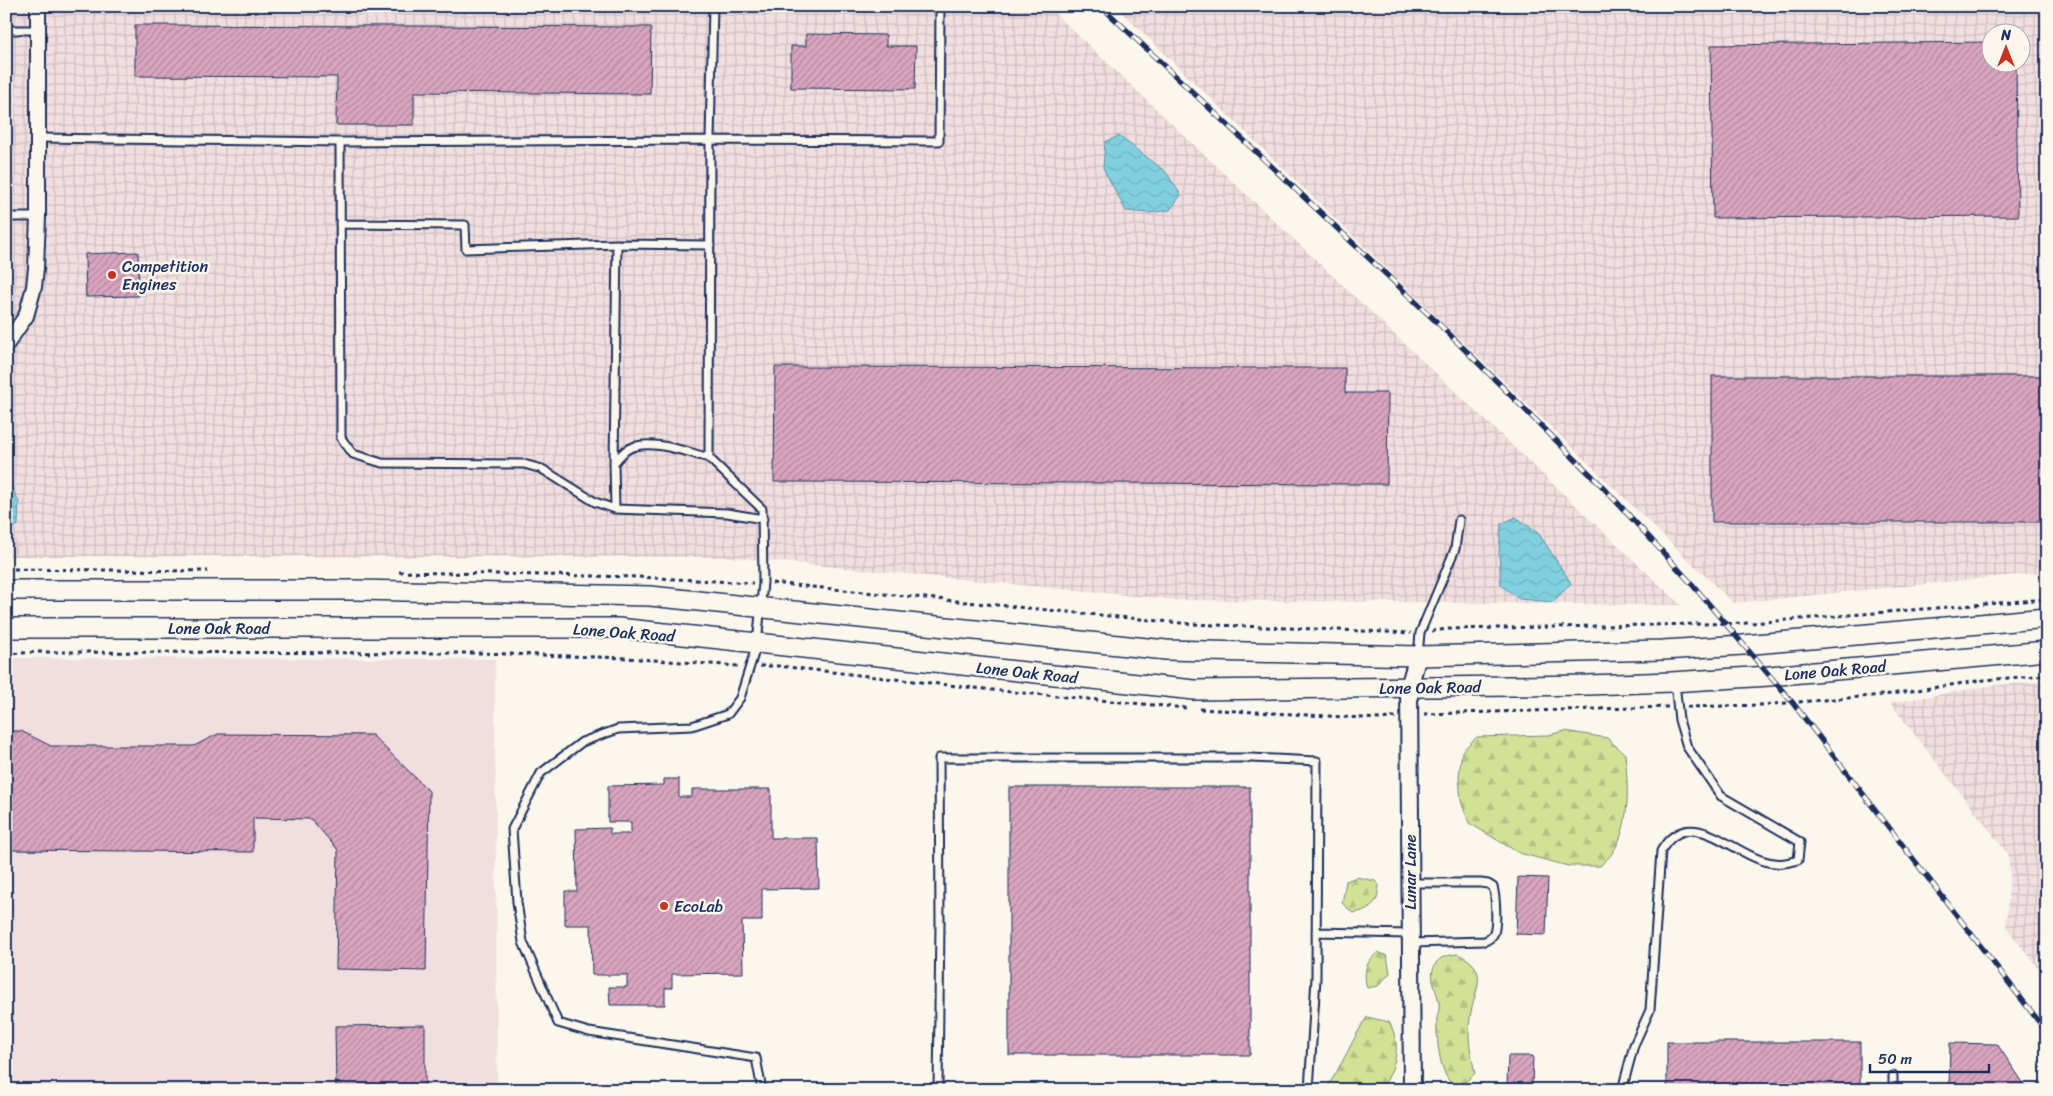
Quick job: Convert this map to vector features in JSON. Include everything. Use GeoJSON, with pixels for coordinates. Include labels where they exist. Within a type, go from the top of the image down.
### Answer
{"type":"FeatureCollection","features":[{"type":"Feature","properties":{"kind":"main road","name":"Lone Oak Road"},"geometry":{"type":"LineString","coordinates":[[6,590],[356,590],[641,596],[1166,650],[1418,656],[1644,650],[1743,645],[2047,618]]}},
{"type":"Feature","properties":{"kind":"main road","name":"Lone Oak Road"},"geometry":{"type":"LineString","coordinates":[[6,628],[618,628],[1194,690],[1588,685],[1675,682],[1769,676],[2047,651]]}},
{"type":"Feature","properties":{"kind":"street"},"geometry":{"type":"LineString","coordinates":[[6,345],[26,316],[34,287],[38,217],[38,6]]}},
{"type":"Feature","properties":{"kind":"street","name":"Lunar Lane"},"geometry":{"type":"LineString","coordinates":[[1412,1090],[1409,687],[1418,656]]}},
{"type":"Feature","properties":{"kind":"lane"},"geometry":{"type":"LineString","coordinates":[[709,458],[712,6]]}},
{"type":"Feature","properties":{"kind":"lane"},"geometry":{"type":"LineString","coordinates":[[38,138],[340,142],[939,141],[940,6]]}},
{"type":"Feature","properties":{"kind":"lane"},"geometry":{"type":"LineString","coordinates":[[6,30],[38,30]]}},
{"type":"Feature","properties":{"kind":"lane"},"geometry":{"type":"LineString","coordinates":[[340,142],[341,438],[354,454],[382,463],[524,464],[542,469],[595,502],[615,509],[727,513],[762,519]]}},
{"type":"Feature","properties":{"kind":"lane"},"geometry":{"type":"LineString","coordinates":[[6,217],[38,217]]}},
{"type":"Feature","properties":{"kind":"lane"},"geometry":{"type":"LineString","coordinates":[[340,224],[465,225],[466,249],[617,244],[710,245]]}},
{"type":"Feature","properties":{"kind":"lane"},"geometry":{"type":"LineString","coordinates":[[615,509],[617,244]]}},
{"type":"Feature","properties":{"kind":"lane"},"geometry":{"type":"LineString","coordinates":[[614,463],[626,451],[639,445],[660,446],[709,458],[762,509],[763,583],[757,644],[740,698],[728,714],[692,726],[618,729],[582,742],[541,773],[512,829],[517,902],[523,942],[558,1023],[589,1032],[756,1058],[762,1090]]}},
{"type":"Feature","properties":{"kind":"lane"},"geometry":{"type":"LineString","coordinates":[[1418,656],[1420,633],[1455,549],[1459,520]]}},
{"type":"Feature","properties":{"kind":"lane"},"geometry":{"type":"LineString","coordinates":[[1622,1090],[1634,1045],[1650,1010],[1661,851],[1667,841],[1684,831],[1704,831],[1760,860],[1783,864],[1798,860],[1800,842],[1721,796],[1687,747],[1679,720],[1675,682]]}},
{"type":"Feature","properties":{"kind":"lane"},"geometry":{"type":"LineString","coordinates":[[938,1090],[939,758],[1251,758],[1317,760],[1316,978],[1309,1090]]}},
{"type":"Feature","properties":{"kind":"lane"},"geometry":{"type":"LineString","coordinates":[[1316,932],[1411,938],[1485,940],[1494,935],[1495,893],[1493,887],[1488,884],[1410,883]]}},
{"type":"Feature","properties":{"kind":"lane"},"geometry":{"type":"LineString","coordinates":[[1893,1076],[1893,1090]]}},
{"type":"Feature","properties":{"kind":"path"},"geometry":{"type":"LineString","coordinates":[[6,569],[215,571]]}},
{"type":"Feature","properties":{"kind":"path"},"geometry":{"type":"LineString","coordinates":[[393,572],[637,577],[784,583],[1190,624],[1420,633],[1449,629],[1742,623],[2047,599]]}},
{"type":"Feature","properties":{"kind":"path"},"geometry":{"type":"LineString","coordinates":[[6,654],[36,652],[480,653],[626,658],[778,666],[1154,706],[1381,719],[1409,714],[1761,705],[1884,695],[1984,680],[2047,676]]}},
{"type":"Feature","properties":{"kind":"shaded area"},"geometry":{"type":"Polygon","coordinates":[[[6,6],[1047,6],[1681,605],[1176,600],[730,557],[6,556],[6,6]]]}},
{"type":"Feature","properties":{"kind":"shaded area"},"geometry":{"type":"Polygon","coordinates":[[[1115,6],[2047,6],[2047,572],[1733,603],[1115,6]]]}},
{"type":"Feature","properties":{"kind":"shaded area"},"geometry":{"type":"Polygon","coordinates":[[[6,658],[495,659],[497,1090],[6,1090],[6,658]]]}},
{"type":"Feature","properties":{"kind":"shaded area"},"geometry":{"type":"Polygon","coordinates":[[[2047,681],[2047,979],[2006,927],[2010,873],[2008,854],[1890,703],[1988,686],[2047,681]]]}},
{"type":"Feature","properties":{"kind":"green space"},"geometry":{"type":"Polygon","coordinates":[[[1565,731],[1607,738],[1625,754],[1627,804],[1623,829],[1613,852],[1600,866],[1568,866],[1519,853],[1469,823],[1461,801],[1459,776],[1462,751],[1477,737],[1549,735],[1565,731]]]}},
{"type":"Feature","properties":{"kind":"green space"},"geometry":{"type":"Polygon","coordinates":[[[1357,877],[1375,881],[1379,885],[1377,899],[1368,910],[1353,913],[1342,903],[1346,881],[1357,877]]]}},
{"type":"Feature","properties":{"kind":"green space"},"geometry":{"type":"Polygon","coordinates":[[[1378,952],[1387,956],[1390,973],[1378,986],[1367,988],[1366,968],[1370,960],[1378,952]]]}},
{"type":"Feature","properties":{"kind":"green space"},"geometry":{"type":"Polygon","coordinates":[[[1458,954],[1469,960],[1475,967],[1478,974],[1478,982],[1469,1025],[1470,1046],[1475,1073],[1456,1088],[1450,1083],[1442,1066],[1437,1026],[1439,1005],[1432,974],[1439,960],[1445,956],[1458,954]]]}},
{"type":"Feature","properties":{"kind":"green space"},"geometry":{"type":"Polygon","coordinates":[[[1367,1017],[1389,1022],[1393,1030],[1396,1055],[1383,1087],[1381,1090],[1325,1090],[1356,1035],[1367,1017]]]}},
{"type":"Feature","properties":{"kind":"water"},"geometry":{"type":"Polygon","coordinates":[[[1119,136],[1166,172],[1181,195],[1170,210],[1149,213],[1126,211],[1103,168],[1105,142],[1119,136]]]}},
{"type":"Feature","properties":{"kind":"water"},"geometry":{"type":"Polygon","coordinates":[[[6,476],[19,502],[18,525],[7,532],[6,476]]]}},
{"type":"Feature","properties":{"kind":"water"},"geometry":{"type":"Polygon","coordinates":[[[1516,517],[1539,534],[1571,583],[1553,602],[1519,599],[1501,585],[1499,553],[1501,524],[1516,517]]]}},
{"type":"Feature","properties":{"kind":"building"},"geometry":{"type":"Polygon","coordinates":[[[135,25],[651,27],[650,94],[414,92],[414,125],[336,125],[337,77],[135,76],[135,25]]]}},
{"type":"Feature","properties":{"kind":"building"},"geometry":{"type":"Polygon","coordinates":[[[806,34],[886,35],[886,46],[916,46],[915,89],[791,88],[791,46],[806,46],[806,34]]]}},
{"type":"Feature","properties":{"kind":"building"},"geometry":{"type":"Polygon","coordinates":[[[1980,42],[1980,72],[2016,72],[2018,216],[1713,218],[1711,45],[1980,42]]]}},
{"type":"Feature","properties":{"kind":"building","name":"Competition Engines"},"geometry":{"type":"Polygon","coordinates":[[[138,252],[139,296],[86,297],[85,254],[138,252]]]}},
{"type":"Feature","properties":{"kind":"building"},"geometry":{"type":"Polygon","coordinates":[[[775,367],[1345,368],[1345,393],[1388,393],[1387,484],[774,482],[775,367]]]}},
{"type":"Feature","properties":{"kind":"building"},"geometry":{"type":"Polygon","coordinates":[[[1712,376],[2047,376],[2047,522],[1712,522],[1712,376]]]}},
{"type":"Feature","properties":{"kind":"building"},"geometry":{"type":"Polygon","coordinates":[[[6,731],[21,731],[51,746],[194,746],[218,734],[372,735],[429,791],[426,971],[336,969],[338,850],[311,819],[253,818],[253,852],[6,850],[6,731]]]}},
{"type":"Feature","properties":{"kind":"building","name":"EcoLab"},"geometry":{"type":"Polygon","coordinates":[[[664,779],[679,779],[679,797],[692,797],[692,789],[771,789],[771,838],[818,838],[819,888],[762,889],[762,921],[742,921],[743,973],[672,974],[672,988],[665,988],[665,1005],[610,1005],[609,987],[627,987],[627,975],[592,975],[591,925],[565,925],[565,891],[577,891],[576,829],[610,828],[610,834],[631,834],[631,822],[608,822],[608,786],[664,785],[664,779]]]}},
{"type":"Feature","properties":{"kind":"building"},"geometry":{"type":"Polygon","coordinates":[[[1009,787],[1250,787],[1250,1055],[1009,1055],[1009,787]]]}},
{"type":"Feature","properties":{"kind":"building"},"geometry":{"type":"Polygon","coordinates":[[[1518,877],[1548,878],[1546,935],[1516,934],[1518,877]]]}},
{"type":"Feature","properties":{"kind":"building"},"geometry":{"type":"Polygon","coordinates":[[[425,1025],[425,1090],[336,1090],[335,1026],[425,1025]]]}},
{"type":"Feature","properties":{"kind":"building"},"geometry":{"type":"Polygon","coordinates":[[[1667,1042],[1860,1042],[1860,1090],[1667,1090],[1667,1042]]]}},
{"type":"Feature","properties":{"kind":"building"},"geometry":{"type":"Polygon","coordinates":[[[1950,1043],[1997,1044],[2028,1090],[1949,1090],[1950,1043]]]}},
{"type":"Feature","properties":{"kind":"building"},"geometry":{"type":"Polygon","coordinates":[[[1508,1056],[1533,1056],[1532,1087],[1507,1086],[1508,1056]]]}},
{"type":"Feature","properties":{"kind":"building"},"geometry":{"type":"Polygon","coordinates":[[[1479,1087],[1500,1087],[1500,1090],[1479,1090],[1479,1087]]]}},
{"type":"Feature","properties":{"kind":"railway"},"geometry":{"type":"LineString","coordinates":[[1101,6],[1440,325],[1602,486],[1691,583],[1792,702],[2047,1032]]}},
{"type":"Feature","properties":{"kind":"place","name":"Competition Engines"},"geometry":{"type":"Point","coordinates":[112,275]}},
{"type":"Feature","properties":{"kind":"place","name":"EcoLab"},"geometry":{"type":"Point","coordinates":[664,906]}}]}
